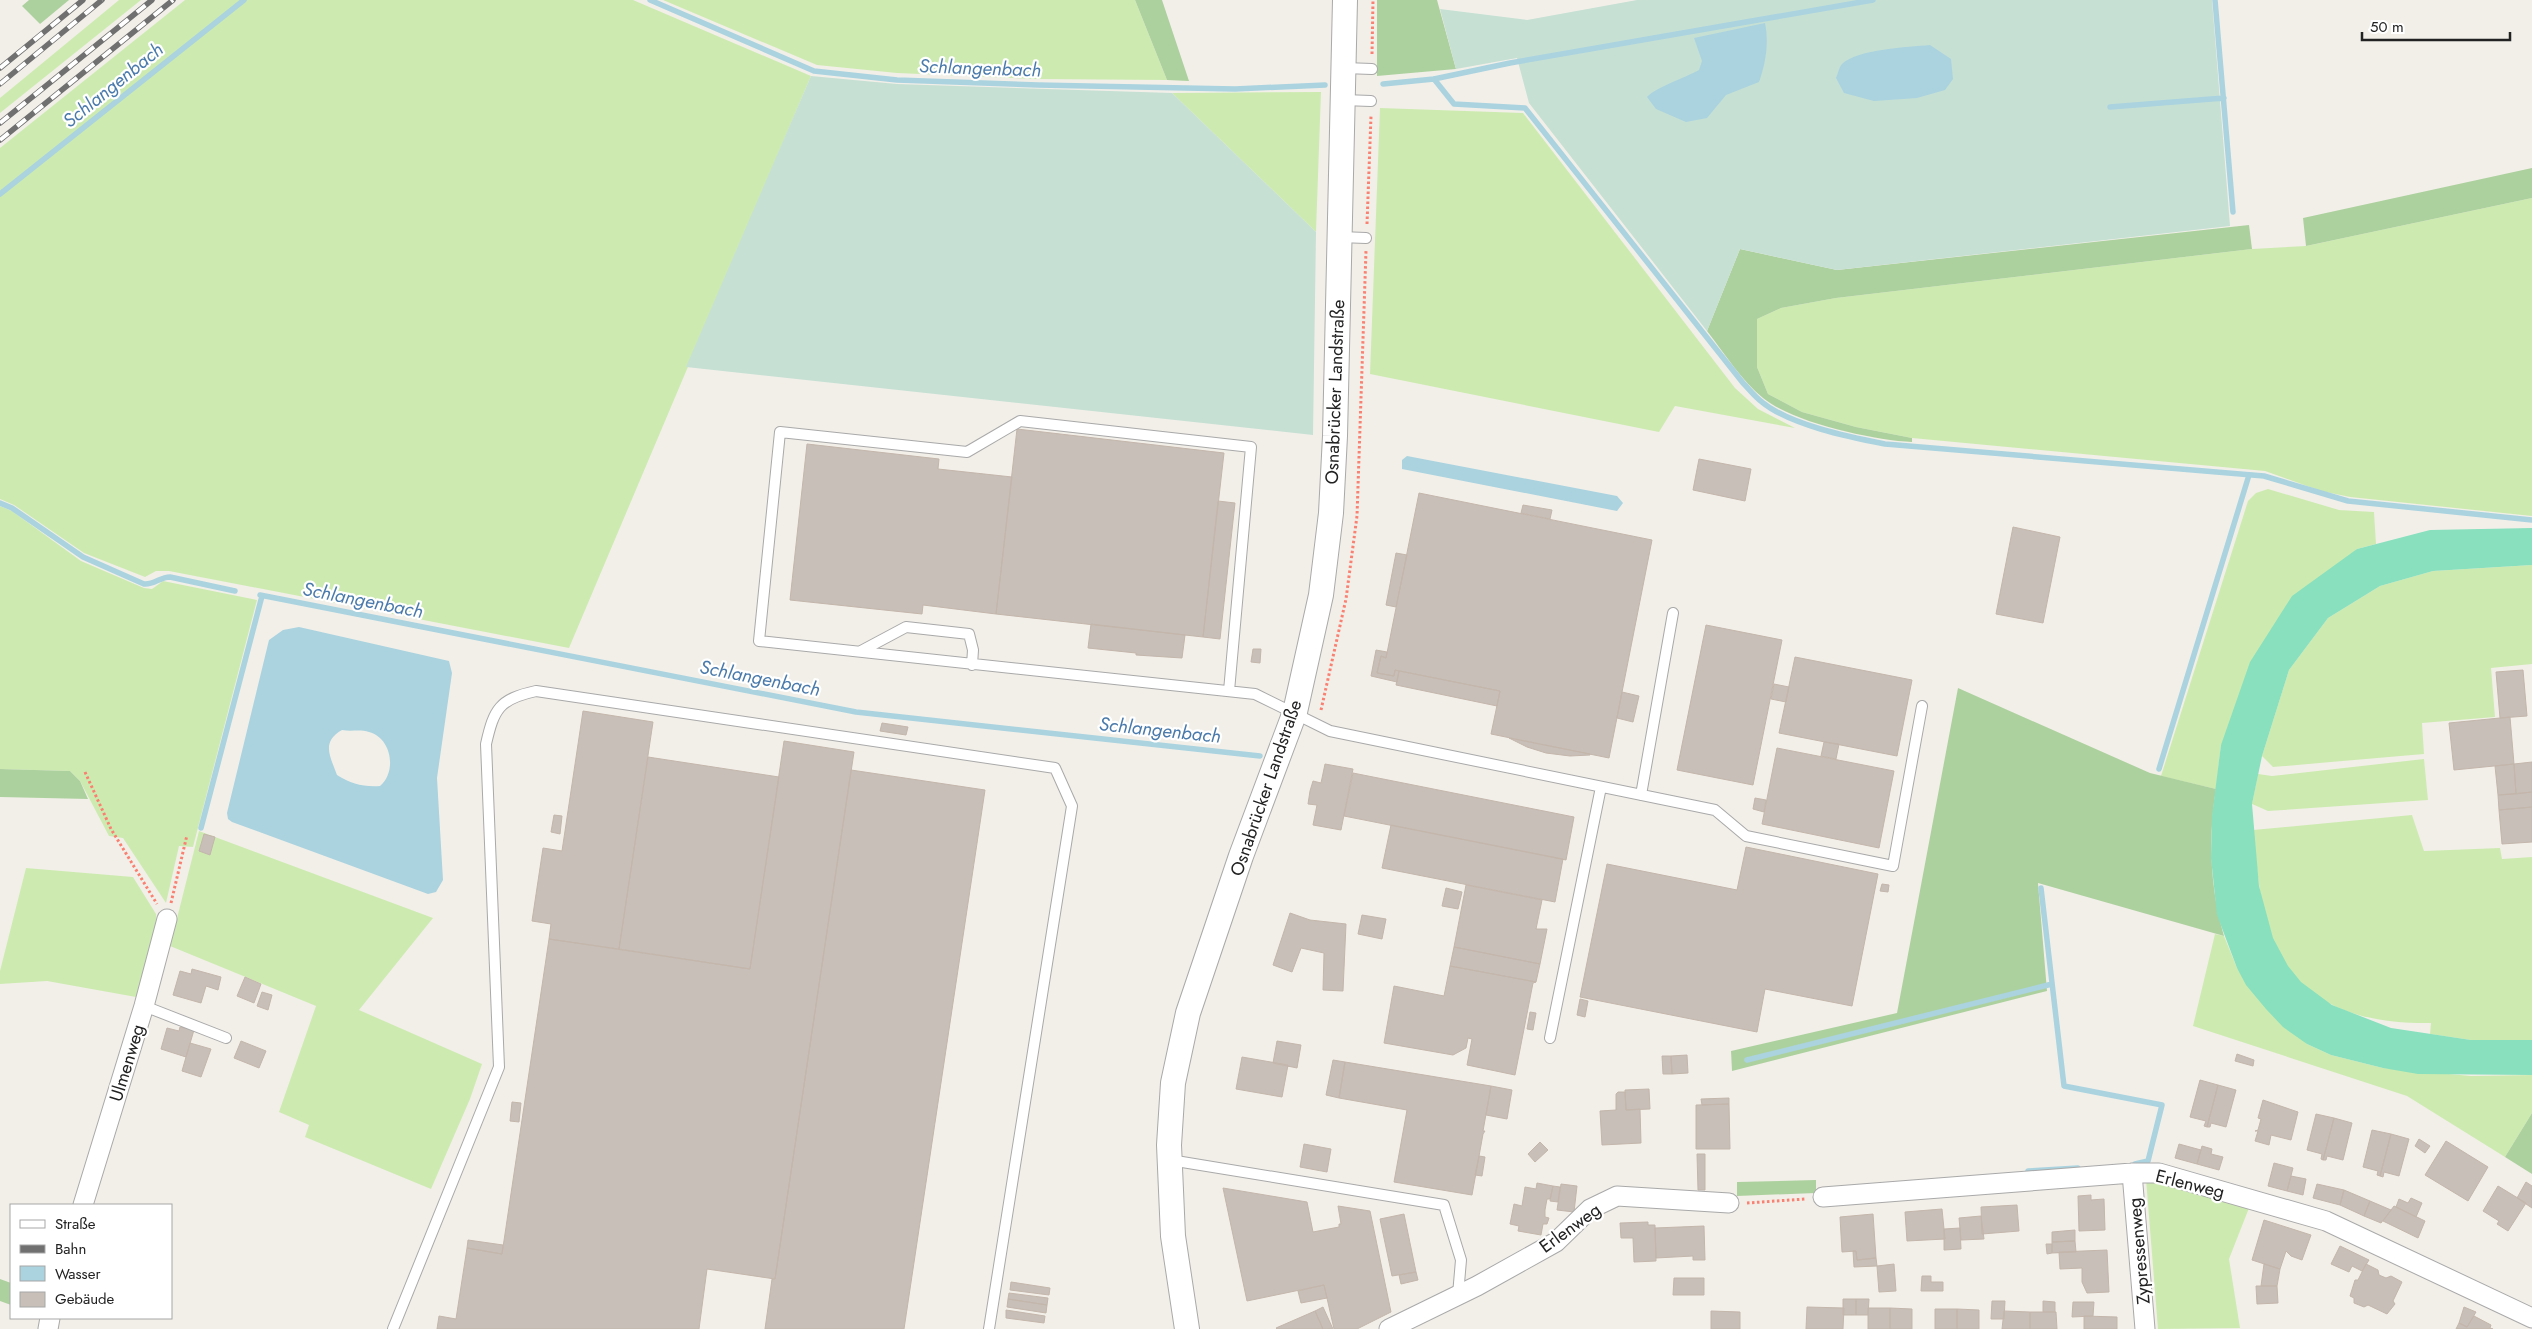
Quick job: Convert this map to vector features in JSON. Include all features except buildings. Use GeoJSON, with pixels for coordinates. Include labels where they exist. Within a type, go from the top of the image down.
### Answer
{"type":"FeatureCollection","features":[{"type":"Feature","properties":{"kind":"street","name":"Osnabrücker Landstraße"},"geometry":{"type":"LineString","coordinates":[[1187,1329],[1173,1236],[1169,1160],[1173,1084],[1188,1013],[1241,856],[1295,712],[1321,595],[1331,513],[1336,436],[1345,0]]}},
{"type":"Feature","properties":{"kind":"street","name":"Ulmenweg"},"geometry":{"type":"LineString","coordinates":[[83,1204],[144,1006],[167,919]]}},
{"type":"Feature","properties":{"kind":"street","name":"Erlenweg"},"geometry":{"type":"LineString","coordinates":[[1822,1197],[2132,1173],[2160,1173],[2326,1221],[2532,1318]]}},
{"type":"Feature","properties":{"kind":"street","name":"Zypressenweg"},"geometry":{"type":"LineString","coordinates":[[2132,1173],[2145,1329]]}},
{"type":"Feature","properties":{"kind":"street","name":"Erlenweg"},"geometry":{"type":"LineString","coordinates":[[1389,1329],[1477,1286],[1556,1242],[1590,1210],[1617,1196],[1729,1202]]}},
{"type":"Feature","properties":{"kind":"lane"},"geometry":{"type":"LineString","coordinates":[[1344,68],[1372,69]]}},
{"type":"Feature","properties":{"kind":"lane"},"geometry":{"type":"LineString","coordinates":[[1343,100],[1371,101]]}},
{"type":"Feature","properties":{"kind":"lane"},"geometry":{"type":"LineString","coordinates":[[1340,237],[1366,238]]}},
{"type":"Feature","properties":{"kind":"lane"},"geometry":{"type":"LineString","coordinates":[[1229,691],[1251,448],[1020,421],[968,452],[780,432],[759,641],[1255,694],[1295,712],[1330,731],[1715,810],[1746,836],[1893,866],[1922,706]]}},
{"type":"Feature","properties":{"kind":"lane"},"geometry":{"type":"LineString","coordinates":[[1641,795],[1673,613]]}},
{"type":"Feature","properties":{"kind":"lane"},"geometry":{"type":"LineString","coordinates":[[860,652],[906,627],[969,634],[973,650],[972,665]]}},
{"type":"Feature","properties":{"kind":"lane"},"geometry":{"type":"LineString","coordinates":[[393,1329],[499,1067],[486,744],[493,714],[514,696],[536,691],[1056,768],[1072,806],[997,1269],[989,1329]]}},
{"type":"Feature","properties":{"kind":"lane"},"geometry":{"type":"LineString","coordinates":[[1550,1038],[1601,787]]}},
{"type":"Feature","properties":{"kind":"lane"},"geometry":{"type":"LineString","coordinates":[[144,1006],[226,1038]]}},
{"type":"Feature","properties":{"kind":"lane"},"geometry":{"type":"LineString","coordinates":[[1169,1160],[1444,1205],[1461,1260],[1458,1295]]}},
{"type":"Feature","properties":{"kind":"path"},"geometry":{"type":"LineString","coordinates":[[85,772],[111,829],[167,919]]}},
{"type":"Feature","properties":{"kind":"path"},"geometry":{"type":"LineString","coordinates":[[167,919],[187,835]]}},
{"type":"Feature","properties":{"kind":"path"},"geometry":{"type":"LineString","coordinates":[[1729,1202],[1750,1203],[1822,1197]]}},
{"type":"Feature","properties":{"kind":"green space"},"geometry":{"type":"Polygon","coordinates":[[[29,0],[69,0],[40,24],[22,6],[29,0]]]}},
{"type":"Feature","properties":{"kind":"green space"},"geometry":{"type":"Polygon","coordinates":[[[119,0],[141,0],[0,113],[0,98],[119,0]]]}},
{"type":"Feature","properties":{"kind":"green space"},"geometry":{"type":"Polygon","coordinates":[[[185,0],[633,0],[811,76],[569,648],[169,571],[156,571],[145,577],[84,553],[14,505],[0,499],[0,148],[185,0]]]}},
{"type":"Feature","properties":{"kind":"green space"},"geometry":{"type":"Polygon","coordinates":[[[663,0],[1135,0],[1167,80],[1036,79],[897,73],[817,65],[663,0]]]}},
{"type":"Feature","properties":{"kind":"green space"},"geometry":{"type":"Polygon","coordinates":[[[1135,0],[1162,0],[1189,81],[1167,80],[1135,0]]]}},
{"type":"Feature","properties":{"kind":"green space"},"geometry":{"type":"Polygon","coordinates":[[[1377,0],[1437,0],[1456,69],[1377,76],[1377,0]]]}},
{"type":"Feature","properties":{"kind":"green space"},"geometry":{"type":"Polygon","coordinates":[[[1637,0],[2212,0],[2230,226],[1837,270],[1740,249],[1707,331],[1529,103],[1517,58],[1456,69],[1440,9],[1527,20],[1637,0]]]}},
{"type":"Feature","properties":{"kind":"green space"},"geometry":{"type":"Polygon","coordinates":[[[811,76],[897,84],[1172,93],[1316,232],[1313,435],[686,367],[811,76]]]}},
{"type":"Feature","properties":{"kind":"green space"},"geometry":{"type":"Polygon","coordinates":[[[1321,92],[1316,232],[1172,93],[1321,92]]]}},
{"type":"Feature","properties":{"kind":"green space"},"geometry":{"type":"Polygon","coordinates":[[[1380,108],[1523,113],[1735,388],[1758,409],[1795,428],[1675,406],[1659,432],[1370,374],[1380,108]]]}},
{"type":"Feature","properties":{"kind":"green space"},"geometry":{"type":"Polygon","coordinates":[[[2532,168],[2532,198],[2306,246],[2303,218],[2532,168]]]}},
{"type":"Feature","properties":{"kind":"green space"},"geometry":{"type":"Polygon","coordinates":[[[2532,198],[2532,516],[2350,497],[2321,491],[2265,471],[1912,438],[1856,427],[1802,412],[1768,394],[1757,367],[1757,319],[1781,308],[1836,298],[2252,249],[2306,246],[2532,198]]]}},
{"type":"Feature","properties":{"kind":"green space"},"geometry":{"type":"Polygon","coordinates":[[[2249,225],[2252,249],[1836,298],[1781,308],[1757,319],[1757,367],[1768,394],[1802,412],[1856,427],[1912,438],[1912,442],[1877,438],[1835,429],[1777,407],[1755,391],[1707,331],[1740,249],[1837,270],[2249,225]]]}},
{"type":"Feature","properties":{"kind":"green space"},"geometry":{"type":"Polygon","coordinates":[[[2268,489],[2339,510],[2374,512],[2376,544],[2357,549],[2221,745],[2216,789],[2161,776],[2248,501],[2256,493],[2268,489]]]}},
{"type":"Feature","properties":{"kind":"green space"},"geometry":{"type":"Polygon","coordinates":[[[0,506],[12,511],[81,561],[144,588],[152,589],[163,581],[257,600],[193,847],[179,846],[166,903],[123,838],[109,836],[80,781],[70,771],[0,769],[0,506]]]}},
{"type":"Feature","properties":{"kind":"green space"},"geometry":{"type":"Polygon","coordinates":[[[2532,528],[2532,565],[2433,571],[2380,586],[2328,618],[2289,670],[2262,756],[2252,804],[2259,886],[2273,938],[2288,966],[2301,982],[2332,1005],[2391,1028],[2471,1040],[2532,1040],[2532,1075],[2418,1074],[2383,1068],[2331,1055],[2307,1044],[2283,1027],[2246,985],[2237,968],[2217,915],[2211,858],[2212,816],[2221,745],[2250,662],[2292,596],[2357,549],[2430,530],[2532,528]]]}},
{"type":"Feature","properties":{"kind":"green space"},"geometry":{"type":"Polygon","coordinates":[[[2532,565],[2532,664],[2491,668],[2495,717],[2422,723],[2424,754],[2273,767],[2262,756],[2289,670],[2328,618],[2380,586],[2433,571],[2532,565]]]}},
{"type":"Feature","properties":{"kind":"green space"},"geometry":{"type":"Polygon","coordinates":[[[1958,688],[2150,773],[2216,789],[2211,844],[2212,863],[2216,900],[2224,936],[2038,883],[2047,991],[1732,1071],[1731,1051],[1897,1013],[1958,688]]]}},
{"type":"Feature","properties":{"kind":"green space"},"geometry":{"type":"Polygon","coordinates":[[[2424,759],[2428,800],[2268,811],[2252,804],[2258,774],[2272,776],[2424,759]]]}},
{"type":"Feature","properties":{"kind":"green space"},"geometry":{"type":"Polygon","coordinates":[[[0,769],[70,771],[80,781],[88,799],[0,797],[0,769]]]}},
{"type":"Feature","properties":{"kind":"green space"},"geometry":{"type":"Polygon","coordinates":[[[2412,815],[2424,851],[2500,848],[2502,859],[2532,857],[2532,1040],[2471,1040],[2430,1034],[2431,1023],[2381,1020],[2358,1015],[2336,1007],[2317,995],[2299,981],[2284,962],[2272,938],[2264,912],[2253,830],[2412,815]]]}},
{"type":"Feature","properties":{"kind":"green space"},"geometry":{"type":"Polygon","coordinates":[[[199,831],[433,918],[359,1010],[482,1064],[470,1099],[431,1189],[305,1137],[309,1125],[279,1112],[316,1006],[170,946],[199,831]]]}},
{"type":"Feature","properties":{"kind":"green space"},"geometry":{"type":"Polygon","coordinates":[[[26,868],[133,877],[156,914],[157,926],[136,997],[47,981],[0,984],[0,971],[26,868]]]}},
{"type":"Feature","properties":{"kind":"green space"},"geometry":{"type":"Polygon","coordinates":[[[2215,934],[2224,936],[2237,968],[2307,1044],[2331,1055],[2383,1068],[2471,1076],[2532,1075],[2532,1113],[2505,1157],[2407,1096],[2193,1026],[2215,934]]]}},
{"type":"Feature","properties":{"kind":"green space"},"geometry":{"type":"Polygon","coordinates":[[[2532,1113],[2532,1174],[2505,1157],[2532,1113]]]}},
{"type":"Feature","properties":{"kind":"green space"},"geometry":{"type":"Polygon","coordinates":[[[2146,1179],[2249,1208],[2229,1259],[2240,1328],[2158,1329],[2146,1179]]]}},
{"type":"Feature","properties":{"kind":"green space"},"geometry":{"type":"Polygon","coordinates":[[[1816,1180],[1816,1193],[1737,1196],[1737,1182],[1816,1180]]]}},
{"type":"Feature","properties":{"kind":"green space"},"geometry":{"type":"Polygon","coordinates":[[[0,1279],[10,1283],[10,1305],[0,1301],[0,1279]]]}},
{"type":"Feature","properties":{"kind":"water"},"geometry":{"type":"Polygon","coordinates":[[[1765,23],[1766,52],[1759,82],[1726,95],[1707,118],[1686,122],[1656,109],[1647,97],[1664,86],[1699,70],[1702,61],[1694,38],[1765,23]]]}},
{"type":"Feature","properties":{"kind":"water"},"geometry":{"type":"Polygon","coordinates":[[[1930,45],[1951,59],[1953,79],[1945,90],[1917,98],[1874,101],[1844,93],[1836,78],[1842,64],[1859,55],[1897,48],[1930,45]]]}},
{"type":"Feature","properties":{"kind":"water"},"geometry":{"type":"Polygon","coordinates":[[[1407,456],[1617,496],[1623,503],[1617,511],[1402,469],[1402,460],[1407,456]]]}},
{"type":"Feature","properties":{"kind":"water"},"geometry":{"type":"Polygon","coordinates":[[[299,627],[449,661],[452,673],[437,778],[443,880],[436,892],[428,894],[228,819],[227,813],[269,640],[283,630],[299,627]],[[342,730],[335,735],[329,745],[330,756],[337,775],[357,784],[380,786],[389,772],[390,764],[390,756],[383,741],[377,735],[369,732],[342,730]]]}},
{"type":"Feature","properties":{"kind":"waterway","name":"Schlangenbach"},"geometry":{"type":"LineString","coordinates":[[0,194],[244,0]]}},
{"type":"Feature","properties":{"kind":"waterway","name":"Schlangenbach"},"geometry":{"type":"LineString","coordinates":[[650,0],[814,71],[897,80],[1038,85],[1235,89],[1325,85]]}},
{"type":"Feature","properties":{"kind":"waterway"},"geometry":{"type":"LineString","coordinates":[[1383,84],[1434,79],[1510,63],[1873,0]]}},
{"type":"Feature","properties":{"kind":"waterway"},"geometry":{"type":"LineString","coordinates":[[2215,0],[2233,212]]}},
{"type":"Feature","properties":{"kind":"waterway"},"geometry":{"type":"LineString","coordinates":[[1434,79],[1454,104],[1525,108],[1743,383],[1762,402],[1774,410],[1804,424],[1885,444],[2264,476],[2348,501],[2532,520]]}},
{"type":"Feature","properties":{"kind":"waterway"},"geometry":{"type":"LineString","coordinates":[[2110,107],[2224,98]]}},
{"type":"Feature","properties":{"kind":"waterway"},"geometry":{"type":"LineString","coordinates":[[2159,769],[2249,475]]}},
{"type":"Feature","properties":{"kind":"waterway","name":"Schlangenbach"},"geometry":{"type":"LineString","coordinates":[[0,503],[12,508],[83,557],[144,584],[170,577],[235,591]]}},
{"type":"Feature","properties":{"kind":"waterway","name":"Schlangenbach"},"geometry":{"type":"LineString","coordinates":[[260,595],[856,712],[1260,756]]}},
{"type":"Feature","properties":{"kind":"waterway"},"geometry":{"type":"LineString","coordinates":[[201,828],[262,596]]}},
{"type":"Feature","properties":{"kind":"waterway"},"geometry":{"type":"LineString","coordinates":[[2041,888],[2064,1086],[2162,1105],[2148,1161],[2135,1164]]}},
{"type":"Feature","properties":{"kind":"waterway"},"geometry":{"type":"LineString","coordinates":[[1747,1060],[2052,984]]}},
{"type":"Feature","properties":{"kind":"waterway"},"geometry":{"type":"LineString","coordinates":[[2028,1171],[2078,1168]]}},
{"type":"Feature","properties":{"kind":"railway"},"geometry":{"type":"LineString","coordinates":[[0,68],[83,0]]}},
{"type":"Feature","properties":{"kind":"railway"},"geometry":{"type":"LineString","coordinates":[[0,84],[102,0]]}},
{"type":"Feature","properties":{"kind":"railway"},"geometry":{"type":"LineString","coordinates":[[0,123],[152,0]]}},
{"type":"Feature","properties":{"kind":"railway"},"geometry":{"type":"LineString","coordinates":[[0,140],[173,0]]}}]}
